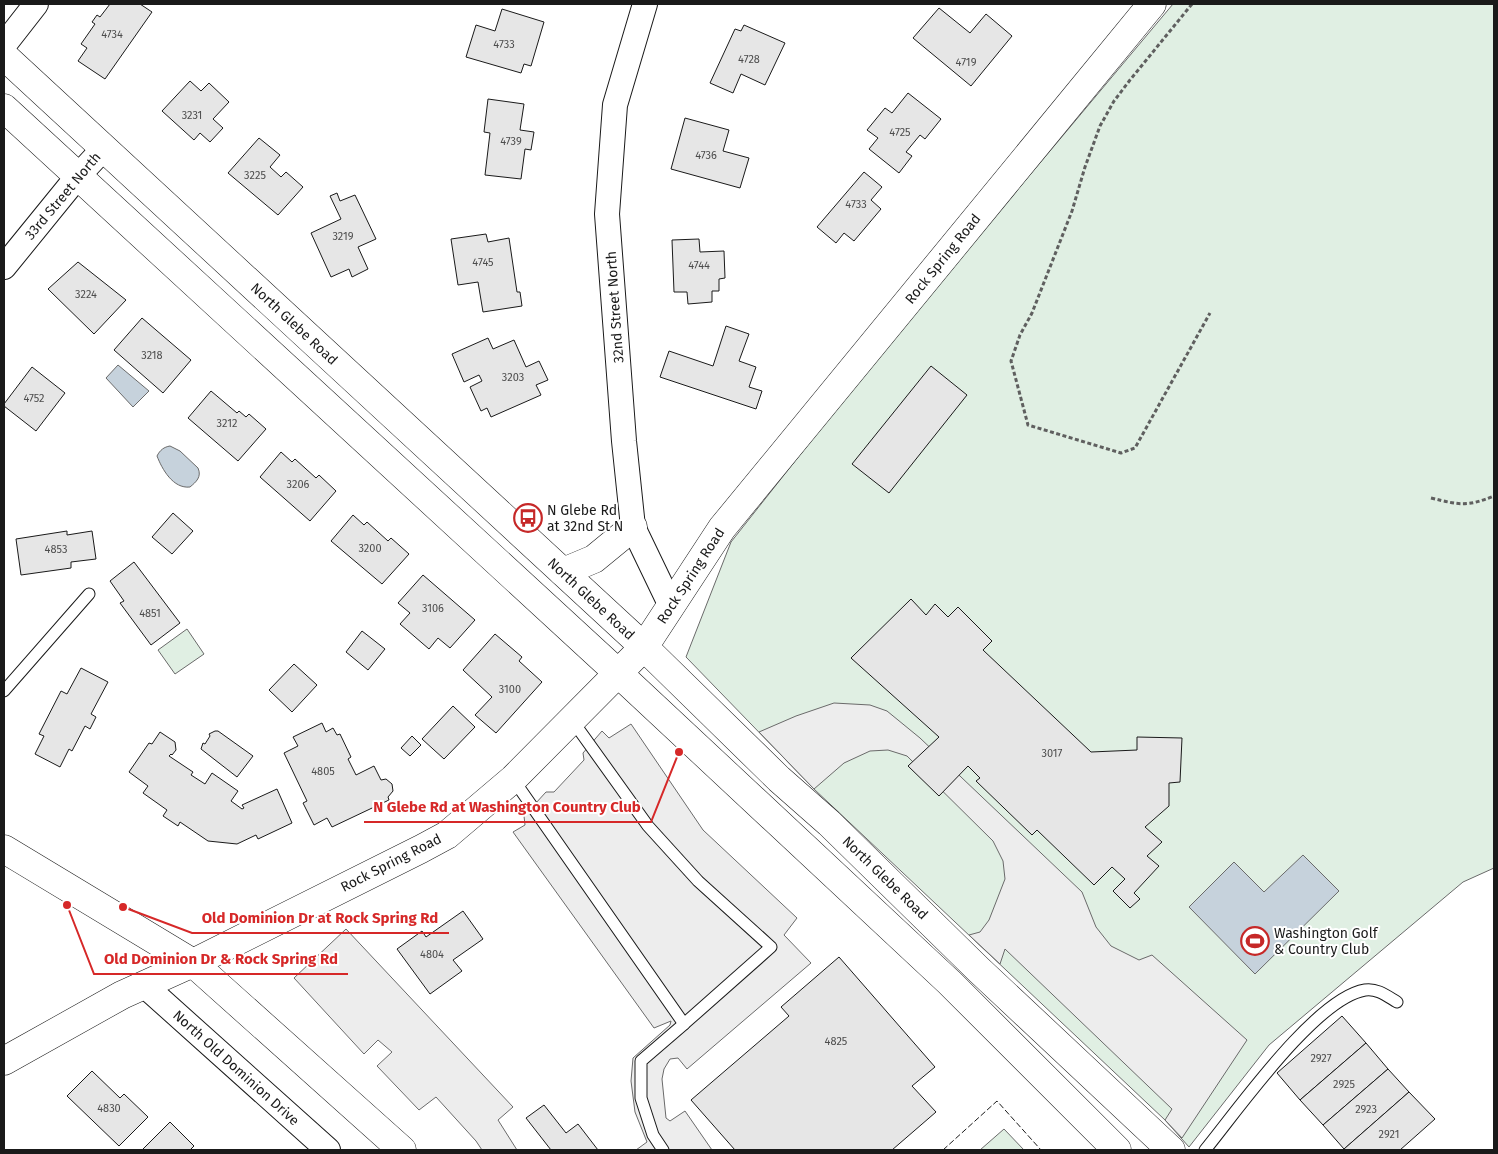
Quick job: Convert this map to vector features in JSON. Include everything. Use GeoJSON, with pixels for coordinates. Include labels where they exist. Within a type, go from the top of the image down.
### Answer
{"type":"FeatureCollection","features":[{"type":"Feature","properties":{"kind":"main road","name":"Rock Spring Road"},"geometry":{"type":"LineString","coordinates":[[4,1061],[122,995],[193,963],[421,850],[447,835],[513,779],[644,647],[722,528],[1152,4]]}},
{"type":"Feature","properties":{"kind":"main road","name":"North Glebe Road"},"geometry":{"type":"LineString","coordinates":[[4,56],[644,647],[779,779],[829,823],[978,968],[1171,1150]]}},
{"type":"Feature","properties":{"kind":"main road"},"geometry":{"type":"LineString","coordinates":[[4,108],[618,673],[950,983],[1117,1150]]}},
{"type":"Feature","properties":{"kind":"main road"},"geometry":{"type":"LineString","coordinates":[[563,572],[594,559],[633,527]]}},
{"type":"Feature","properties":{"kind":"main road"},"geometry":{"type":"LineString","coordinates":[[4,849],[193,963],[402,1150]]}},
{"type":"Feature","properties":{"kind":"street"},"geometry":{"type":"LineString","coordinates":[[4,45],[36,4]]}},
{"type":"Feature","properties":{"kind":"street","name":"32nd Street North"},"geometry":{"type":"LineString","coordinates":[[645,4],[615,105],[607,214],[624,441],[633,527],[671,606]]}},
{"type":"Feature","properties":{"kind":"street","name":"33rd Street North"},"geometry":{"type":"LineString","coordinates":[[4,267],[78,176],[104,148]]}},
{"type":"Feature","properties":{"kind":"street","name":"North Old Dominion Drive"},"geometry":{"type":"LineString","coordinates":[[144,985],[328,1150]]}},
{"type":"Feature","properties":{"kind":"lane"},"geometry":{"type":"LineString","coordinates":[[4,691],[89,594]]}},
{"type":"Feature","properties":{"kind":"lane"},"geometry":{"type":"LineString","coordinates":[[572,720],[648,826],[698,881],[771,948],[641,1061],[641,1098],[653,1135],[662,1150]]}},
{"type":"Feature","properties":{"kind":"lane"},"geometry":{"type":"LineString","coordinates":[[513,779],[684,1024]]}},
{"type":"Feature","properties":{"kind":"lane"},"geometry":{"type":"LineString","coordinates":[[1205,1150],[1284,1052],[1318,1017],[1348,996],[1366,989],[1378,991],[1396,1002]]}},
{"type":"Feature","properties":{"kind":"path"},"geometry":{"type":"LineString","coordinates":[[1192,4],[1114,101],[1100,126],[1068,220],[1032,313],[1020,335],[1011,360],[1028,425],[1121,453],[1135,448],[1210,313]]}},
{"type":"Feature","properties":{"kind":"path"},"geometry":{"type":"LineString","coordinates":[[1431,498],[1456,504],[1473,504],[1494,496]]}},
{"type":"Feature","properties":{"kind":"green space"},"geometry":{"type":"Polygon","coordinates":[[[1173,4],[1494,4],[1494,868],[1463,882],[1269,1045],[1189,1147],[1165,1120],[814,789],[686,657],[731,542],[875,360],[1173,4]]]}},
{"type":"Feature","properties":{"kind":"green space"},"geometry":{"type":"Polygon","coordinates":[[[187,629],[204,654],[175,674],[158,650],[187,629]]]}},
{"type":"Feature","properties":{"kind":"green space"},"geometry":{"type":"Polygon","coordinates":[[[1004,1129],[1024,1150],[980,1150],[1004,1129]]]}},
{"type":"Feature","properties":{"kind":"shaded area"},"geometry":{"type":"Polygon","coordinates":[[[118,365],[149,391],[133,407],[106,378],[118,365]]]}},
{"type":"Feature","properties":{"kind":"shaded area"},"geometry":{"type":"Polygon","coordinates":[[[170,446],[180,451],[198,468],[199,477],[190,487],[178,485],[173,481],[159,461],[157,456],[159,452],[170,446]]]}},
{"type":"Feature","properties":{"kind":"shaded area"},"geometry":{"type":"Polygon","coordinates":[[[834,703],[870,705],[887,711],[920,738],[1082,892],[1096,927],[1111,946],[1139,960],[1152,955],[1247,1040],[1182,1138],[1165,1120],[1172,1109],[1005,949],[1000,964],[969,935],[980,932],[989,920],[1005,879],[1003,861],[993,841],[907,756],[888,750],[870,751],[844,763],[814,789],[759,732],[796,716],[834,703]]]}},
{"type":"Feature","properties":{"kind":"shaded area"},"geometry":{"type":"Polygon","coordinates":[[[631,724],[703,830],[797,918],[784,935],[811,963],[687,1069],[678,1058],[670,1059],[664,1069],[662,1079],[666,1118],[670,1121],[685,1111],[712,1150],[636,1150],[647,1142],[635,1112],[631,1081],[633,1058],[670,1025],[671,1021],[654,1028],[513,832],[525,825],[524,816],[546,792],[554,792],[584,760],[583,753],[602,731],[609,738],[631,724]]]}},
{"type":"Feature","properties":{"kind":"shaded area","name":"Washington Golf & Country Club"},"geometry":{"type":"Polygon","coordinates":[[[1303,855],[1339,891],[1255,974],[1189,907],[1234,862],[1264,892],[1303,855]]]}},
{"type":"Feature","properties":{"kind":"shaded area"},"geometry":{"type":"Polygon","coordinates":[[[346,929],[513,1107],[498,1120],[517,1150],[482,1150],[436,1097],[419,1110],[377,1066],[392,1052],[378,1040],[364,1054],[294,978],[346,929]]]}},
{"type":"Feature","properties":{"kind":"building"},"geometry":{"type":"Polygon","coordinates":[[[110,4],[140,4],[152,12],[105,79],[78,61],[87,48],[81,44],[95,24],[92,22],[97,15],[100,17],[110,4]]]}},
{"type":"Feature","properties":{"kind":"building"},"geometry":{"type":"Polygon","coordinates":[[[939,8],[970,33],[986,14],[1012,36],[971,86],[913,38],[939,8]]]}},
{"type":"Feature","properties":{"kind":"building"},"geometry":{"type":"Polygon","coordinates":[[[502,9],[544,22],[531,66],[524,64],[521,73],[466,57],[476,25],[495,31],[502,9]]]}},
{"type":"Feature","properties":{"kind":"building"},"geometry":{"type":"Polygon","coordinates":[[[744,25],[785,43],[765,85],[741,74],[733,93],[710,83],[735,29],[741,31],[744,25]]]}},
{"type":"Feature","properties":{"kind":"building"},"geometry":{"type":"Polygon","coordinates":[[[190,81],[201,91],[209,83],[229,102],[213,119],[223,128],[210,142],[200,133],[194,140],[162,111],[190,81]]]}},
{"type":"Feature","properties":{"kind":"building"},"geometry":{"type":"Polygon","coordinates":[[[908,93],[941,119],[925,139],[920,135],[906,152],[912,156],[899,173],[869,149],[878,138],[867,130],[885,108],[892,113],[908,93]]]}},
{"type":"Feature","properties":{"kind":"building"},"geometry":{"type":"Polygon","coordinates":[[[488,99],[524,104],[520,130],[534,132],[531,150],[525,149],[521,179],[485,175],[490,133],[484,132],[488,99]]]}},
{"type":"Feature","properties":{"kind":"building"},"geometry":{"type":"Polygon","coordinates":[[[685,118],[729,130],[723,151],[749,158],[740,188],[671,169],[685,118]]]}},
{"type":"Feature","properties":{"kind":"building"},"geometry":{"type":"Polygon","coordinates":[[[259,138],[280,155],[270,167],[281,177],[286,172],[303,187],[278,215],[228,173],[259,138]]]}},
{"type":"Feature","properties":{"kind":"building"},"geometry":{"type":"Polygon","coordinates":[[[864,172],[882,187],[871,200],[881,209],[854,241],[844,233],[836,243],[817,227],[864,172]]]}},
{"type":"Feature","properties":{"kind":"building"},"geometry":{"type":"Polygon","coordinates":[[[337,193],[340,201],[355,195],[376,239],[358,247],[368,269],[352,277],[349,269],[331,277],[311,233],[341,219],[330,196],[337,193]]]}},
{"type":"Feature","properties":{"kind":"building"},"geometry":{"type":"Polygon","coordinates":[[[486,234],[488,242],[509,238],[517,292],[520,292],[522,306],[483,312],[478,282],[458,285],[451,239],[486,234]]]}},
{"type":"Feature","properties":{"kind":"building"},"geometry":{"type":"Polygon","coordinates":[[[699,239],[700,252],[724,251],[725,278],[719,279],[719,291],[712,291],[712,302],[688,304],[687,292],[674,292],[672,240],[699,239]]]}},
{"type":"Feature","properties":{"kind":"building"},"geometry":{"type":"Polygon","coordinates":[[[78,262],[126,300],[94,334],[48,289],[78,262]]]}},
{"type":"Feature","properties":{"kind":"building"},"geometry":{"type":"Polygon","coordinates":[[[142,318],[191,360],[163,393],[114,350],[142,318]]]}},
{"type":"Feature","properties":{"kind":"building"},"geometry":{"type":"Polygon","coordinates":[[[726,326],[749,334],[739,361],[756,367],[749,387],[762,391],[756,409],[660,377],[669,351],[713,366],[726,326]]]}},
{"type":"Feature","properties":{"kind":"building"},"geometry":{"type":"Polygon","coordinates":[[[488,338],[493,349],[514,340],[526,367],[539,361],[548,380],[536,385],[541,395],[491,417],[487,408],[481,411],[470,387],[482,381],[479,375],[464,382],[452,354],[488,338]]]}},
{"type":"Feature","properties":{"kind":"building"},"geometry":{"type":"Polygon","coordinates":[[[931,366],[967,395],[889,493],[852,464],[931,366]]]}},
{"type":"Feature","properties":{"kind":"building"},"geometry":{"type":"Polygon","coordinates":[[[32,367],[65,393],[36,431],[4,406],[32,367]]]}},
{"type":"Feature","properties":{"kind":"building"},"geometry":{"type":"Polygon","coordinates":[[[211,391],[237,413],[239,411],[246,417],[249,414],[266,429],[238,461],[188,418],[211,391]]]}},
{"type":"Feature","properties":{"kind":"building"},"geometry":{"type":"Polygon","coordinates":[[[281,452],[292,462],[295,459],[316,478],[319,475],[336,491],[310,521],[260,477],[281,452]]]}},
{"type":"Feature","properties":{"kind":"building"},"geometry":{"type":"Polygon","coordinates":[[[173,513],[193,531],[172,554],[152,537],[173,513]]]}},
{"type":"Feature","properties":{"kind":"building"},"geometry":{"type":"Polygon","coordinates":[[[353,515],[364,525],[367,522],[388,541],[391,538],[409,554],[382,584],[331,541],[353,515]]]}},
{"type":"Feature","properties":{"kind":"building"},"geometry":{"type":"Polygon","coordinates":[[[67,531],[67,535],[92,531],[96,559],[71,562],[71,568],[21,575],[16,539],[67,531]]]}},
{"type":"Feature","properties":{"kind":"building"},"geometry":{"type":"Polygon","coordinates":[[[134,562],[180,623],[151,645],[120,603],[124,601],[110,581],[134,562]]]}},
{"type":"Feature","properties":{"kind":"building"},"geometry":{"type":"Polygon","coordinates":[[[423,575],[475,620],[450,648],[438,638],[429,649],[400,624],[410,613],[398,603],[423,575]]]}},
{"type":"Feature","properties":{"kind":"building"},"geometry":{"type":"Polygon","coordinates":[[[911,599],[926,615],[935,604],[948,617],[958,607],[992,641],[983,650],[1091,752],[1137,750],[1137,737],[1182,738],[1180,782],[1169,783],[1169,806],[1145,827],[1162,842],[1147,856],[1159,866],[1134,893],[1140,899],[1130,908],[1113,891],[1125,879],[1112,867],[1094,885],[1037,830],[1032,835],[976,781],[980,778],[968,766],[939,796],[908,766],[939,737],[851,658],[911,599]]]}},
{"type":"Feature","properties":{"kind":"building"},"geometry":{"type":"Polygon","coordinates":[[[362,631],[385,649],[368,670],[346,652],[362,631]]]}},
{"type":"Feature","properties":{"kind":"building"},"geometry":{"type":"Polygon","coordinates":[[[495,634],[522,657],[519,661],[542,682],[496,733],[475,715],[492,697],[463,670],[495,634]]]}},
{"type":"Feature","properties":{"kind":"building"},"geometry":{"type":"Polygon","coordinates":[[[294,664],[317,685],[292,712],[269,690],[294,664]]]}},
{"type":"Feature","properties":{"kind":"building"},"geometry":{"type":"Polygon","coordinates":[[[81,668],[108,682],[91,714],[96,717],[90,729],[85,726],[72,751],[69,749],[60,767],[35,754],[44,736],[39,734],[61,691],[67,694],[81,668]]]}},
{"type":"Feature","properties":{"kind":"building"},"geometry":{"type":"Polygon","coordinates":[[[453,706],[475,727],[444,759],[422,739],[453,706]]]}},
{"type":"Feature","properties":{"kind":"building"},"geometry":{"type":"Polygon","coordinates":[[[322,723],[326,732],[333,728],[337,735],[340,734],[351,757],[348,759],[356,775],[374,766],[381,780],[386,779],[392,784],[393,791],[388,797],[389,800],[332,827],[327,818],[314,825],[303,803],[307,801],[284,753],[298,746],[293,737],[322,723]]]}},
{"type":"Feature","properties":{"kind":"building"},"geometry":{"type":"Polygon","coordinates":[[[218,731],[253,756],[237,777],[201,749],[203,743],[205,744],[210,736],[209,734],[218,731]]]}},
{"type":"Feature","properties":{"kind":"building"},"geometry":{"type":"Polygon","coordinates":[[[160,732],[175,742],[176,750],[169,756],[193,772],[191,775],[205,784],[212,773],[238,791],[231,801],[242,809],[244,808],[242,805],[277,789],[292,823],[258,839],[256,835],[237,844],[208,841],[180,822],[178,826],[163,816],[167,810],[143,793],[148,786],[129,772],[149,743],[152,744],[160,732]]]}},
{"type":"Feature","properties":{"kind":"building"},"geometry":{"type":"Polygon","coordinates":[[[412,736],[421,745],[410,756],[401,748],[412,736]]]}},
{"type":"Feature","properties":{"kind":"building"},"geometry":{"type":"Polygon","coordinates":[[[463,911],[483,939],[453,960],[462,971],[430,994],[397,949],[422,931],[426,937],[463,911]]]}},
{"type":"Feature","properties":{"kind":"building"},"geometry":{"type":"Polygon","coordinates":[[[839,957],[935,1067],[912,1086],[936,1112],[892,1150],[735,1150],[691,1100],[789,1016],[781,1007],[839,957]]]}},
{"type":"Feature","properties":{"kind":"building"},"geometry":{"type":"Polygon","coordinates":[[[1342,1016],[1366,1043],[1300,1100],[1277,1073],[1342,1016]]]}},
{"type":"Feature","properties":{"kind":"building"},"geometry":{"type":"Polygon","coordinates":[[[1366,1043],[1388,1069],[1323,1125],[1300,1100],[1366,1043]]]}},
{"type":"Feature","properties":{"kind":"building"},"geometry":{"type":"Polygon","coordinates":[[[1388,1069],[1409,1092],[1344,1149],[1323,1125],[1388,1069]]]}},
{"type":"Feature","properties":{"kind":"building"},"geometry":{"type":"Polygon","coordinates":[[[92,1071],[120,1098],[124,1094],[148,1117],[119,1146],[67,1096],[92,1071]]]}},
{"type":"Feature","properties":{"kind":"building"},"geometry":{"type":"Polygon","coordinates":[[[1409,1092],[1435,1119],[1400,1150],[1344,1149],[1409,1092]]]}},
{"type":"Feature","properties":{"kind":"building"},"geometry":{"type":"Polygon","coordinates":[[[544,1105],[566,1133],[578,1124],[598,1150],[551,1150],[526,1118],[544,1105]]]}},
{"type":"Feature","properties":{"kind":"building"},"geometry":{"type":"Polygon","coordinates":[[[170,1122],[194,1146],[190,1150],[142,1150],[170,1122]]]}},
{"type":"Feature","properties":{"kind":"fence"},"geometry":{"type":"LineString","coordinates":[[943,1150],[997,1101],[1041,1150]]}},
{"type":"Feature","properties":{"kind":"place","name":"N Glebe Rd at 32nd St N"},"geometry":{"type":"Point","coordinates":[528,518]}},
{"type":"Feature","properties":{"kind":"place","name":"N Glebe Rd at Washington Country Club"},"geometry":{"type":"Point","coordinates":[679,752]}},
{"type":"Feature","properties":{"kind":"place","name":"Old Dominion Dr & Rock Spring Rd"},"geometry":{"type":"Point","coordinates":[67,905]}},
{"type":"Feature","properties":{"kind":"place","name":"Old Dominion Dr at Rock Spring Rd"},"geometry":{"type":"Point","coordinates":[123,907]}},
{"type":"Feature","properties":{"kind":"place","name":"Washington Golf & Country Club"},"geometry":{"type":"Point","coordinates":[1255,941]}}]}
